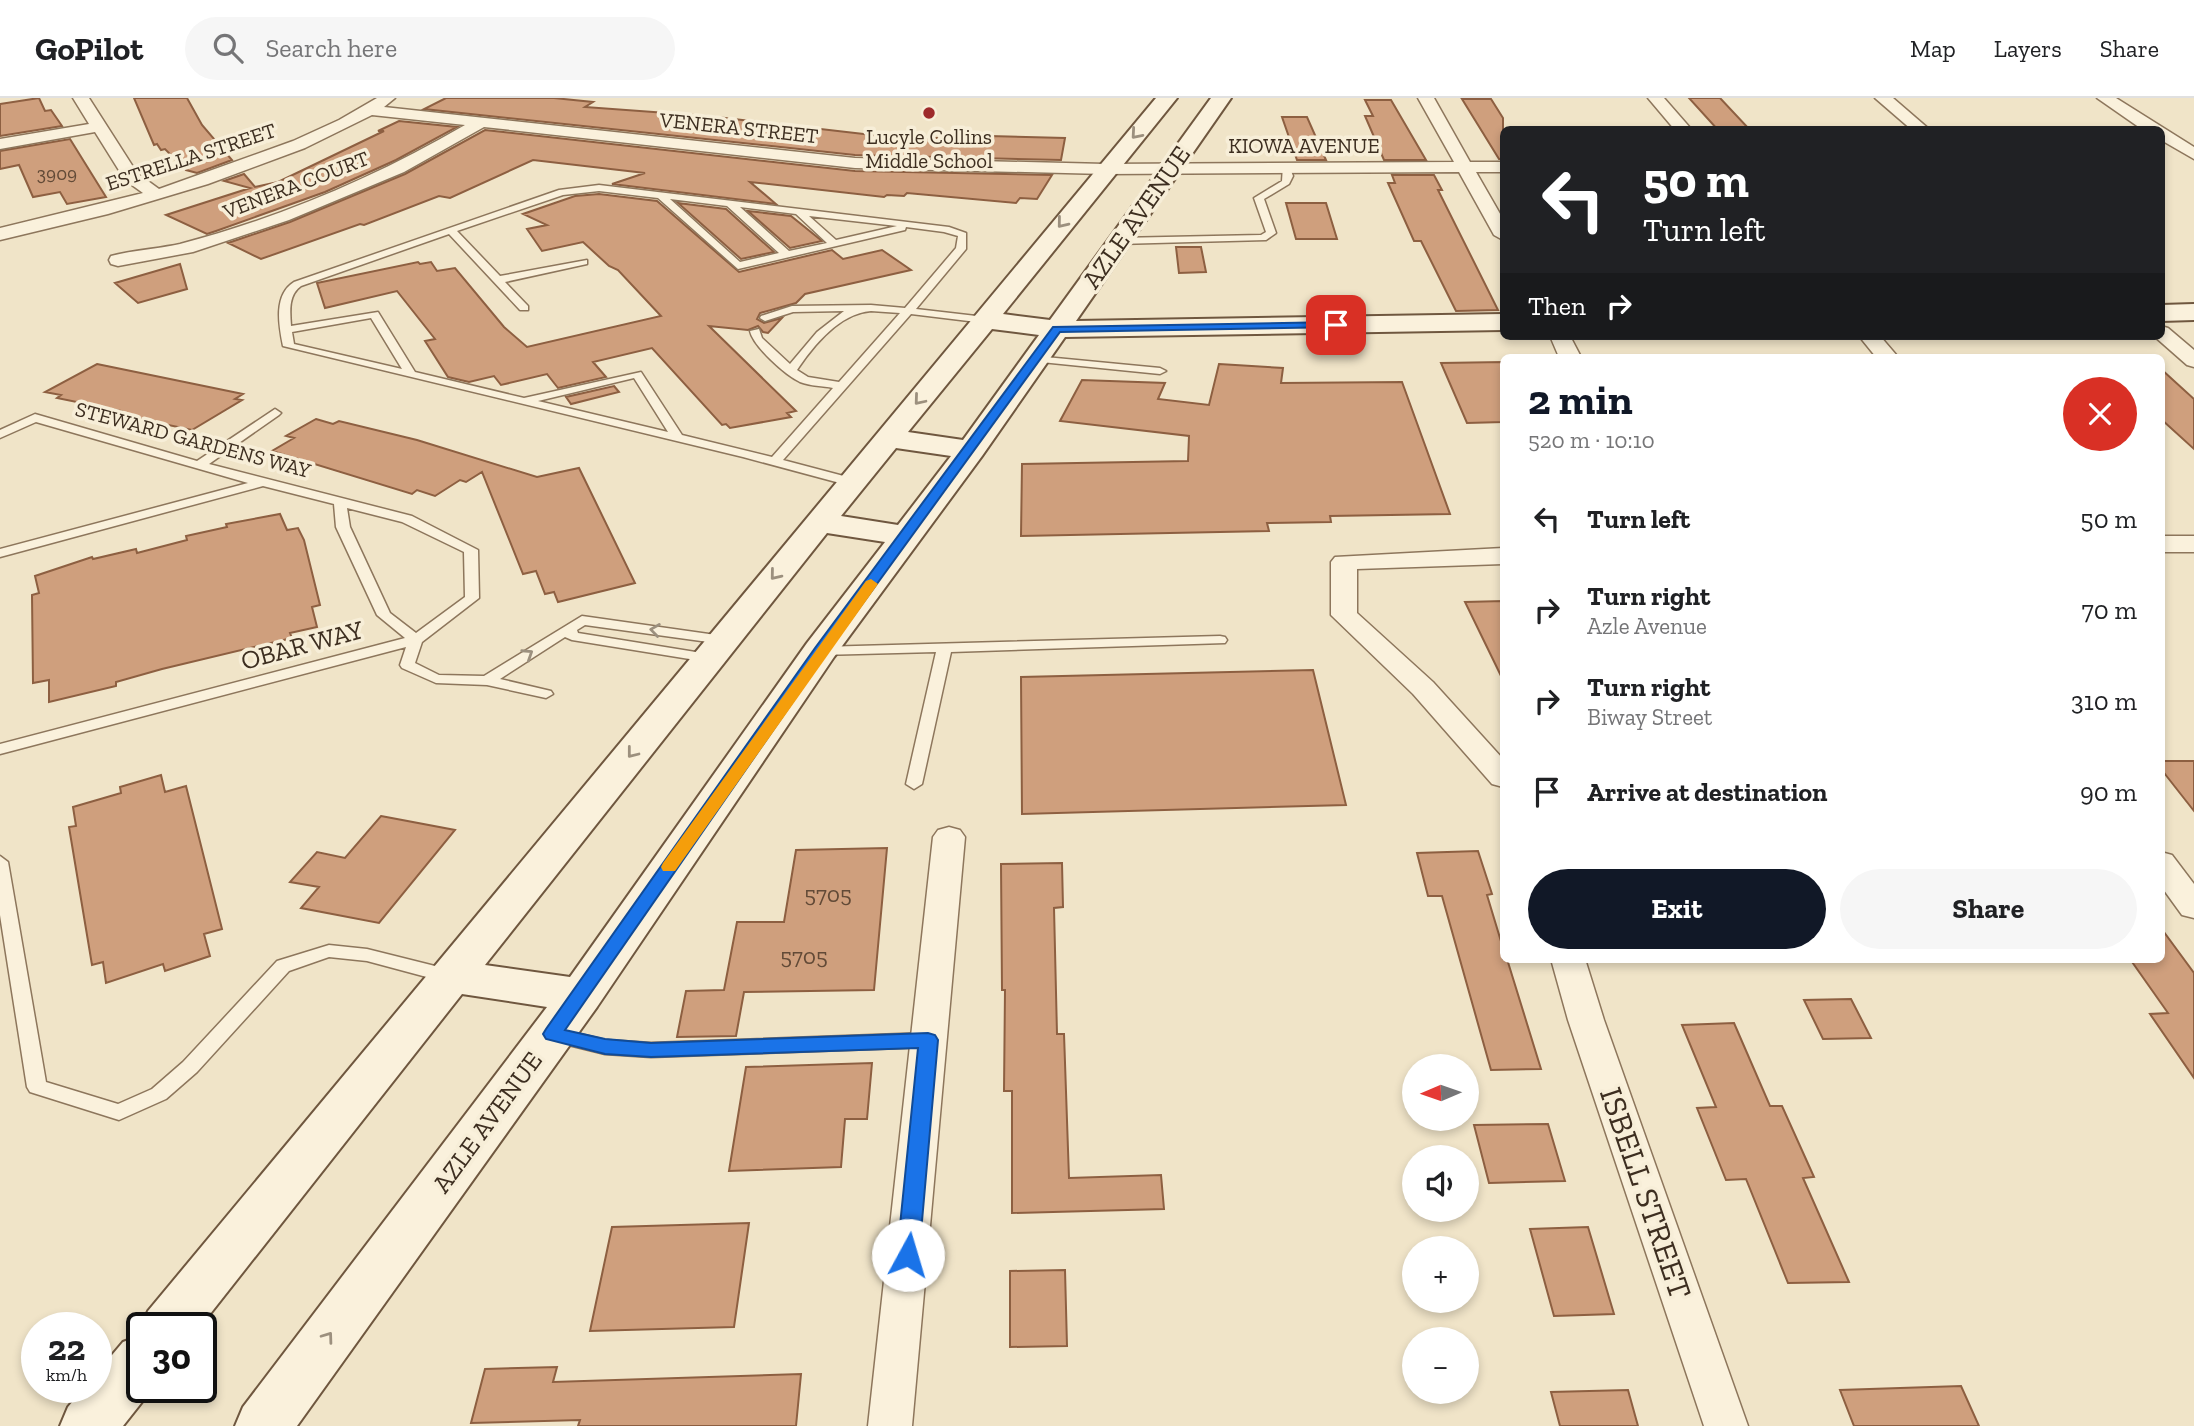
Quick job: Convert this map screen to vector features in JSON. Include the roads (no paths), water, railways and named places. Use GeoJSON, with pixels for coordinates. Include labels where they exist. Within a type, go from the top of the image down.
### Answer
{"type":"FeatureCollection","features":[{"type":"Feature","properties":{"kind":"main road","name":"AZLE AVENUE"},"geometry":{"type":"LineString","coordinates":[[180,1312],[818,522],[1105,170],[1167,98]]}},
{"type":"Feature","properties":{"kind":"main road","name":"AZLE AVENUE"},"geometry":{"type":"LineString","coordinates":[[263,1426],[567,1014],[820,651],[971,450],[1221,98]]}},
{"type":"Feature","properties":{"kind":"main road"},"geometry":{"type":"LineString","coordinates":[[2165,313],[2194,312]]}},
{"type":"Feature","properties":{"kind":"main road"},"geometry":{"type":"LineString","coordinates":[[985,320],[1057,329],[1500,323]]}},
{"type":"Feature","properties":{"kind":"main road"},"geometry":{"type":"LineString","coordinates":[[888,438],[971,450]]}},
{"type":"Feature","properties":{"kind":"main road"},"geometry":{"type":"LineString","coordinates":[[818,522],[906,536]]}},
{"type":"Feature","properties":{"kind":"main road"},"geometry":{"type":"LineString","coordinates":[[453,977],[567,1014]]}},
{"type":"Feature","properties":{"kind":"main road"},"geometry":{"type":"LineString","coordinates":[[88,1426],[126,1380]]}},
{"type":"Feature","properties":{"kind":"street"},"geometry":{"type":"LineString","coordinates":[[81,98],[131,176],[157,195]]}},
{"type":"Feature","properties":{"kind":"street","name":"ESTRELLA STREET"},"geometry":{"type":"LineString","coordinates":[[0,234],[157,195],[229,172],[332,131],[387,98]]}},
{"type":"Feature","properties":{"kind":"street"},"geometry":{"type":"LineString","coordinates":[[1426,98],[1500,230]]}},
{"type":"Feature","properties":{"kind":"street"},"geometry":{"type":"LineString","coordinates":[[1656,98],[1680,126]]}},
{"type":"Feature","properties":{"kind":"street"},"geometry":{"type":"LineString","coordinates":[[1883,98],[1917,126]]}},
{"type":"Feature","properties":{"kind":"street"},"geometry":{"type":"LineString","coordinates":[[2105,98],[2149,126]]}},
{"type":"Feature","properties":{"kind":"street","name":"VENERA STREET"},"geometry":{"type":"LineString","coordinates":[[370,110],[855,163],[1105,170]]}},
{"type":"Feature","properties":{"kind":"street","name":"VENERA COURT"},"geometry":{"type":"LineString","coordinates":[[118,260],[170,253],[288,216],[401,169],[480,123]]}},
{"type":"Feature","properties":{"kind":"street"},"geometry":{"type":"LineString","coordinates":[[0,144],[98,127]]}},
{"type":"Feature","properties":{"kind":"street"},"geometry":{"type":"LineString","coordinates":[[2165,136],[2194,156]]}},
{"type":"Feature","properties":{"kind":"street"},"geometry":{"type":"LineString","coordinates":[[2172,159],[2194,156]]}},
{"type":"Feature","properties":{"kind":"street","name":"KIOWA AVENUE"},"geometry":{"type":"LineString","coordinates":[[1105,170],[1500,167]]}},
{"type":"Feature","properties":{"kind":"street"},"geometry":{"type":"LineString","coordinates":[[2165,336],[2194,361]]}},
{"type":"Feature","properties":{"kind":"street"},"geometry":{"type":"LineString","coordinates":[[1872,340],[1884,354]]}},
{"type":"Feature","properties":{"kind":"street"},"geometry":{"type":"LineString","coordinates":[[2165,544],[2194,544]]}},
{"type":"Feature","properties":{"kind":"street"},"geometry":{"type":"LineString","coordinates":[[1500,556],[1344,562],[1345,615],[1423,688],[1500,774]]}},
{"type":"Feature","properties":{"kind":"street"},"geometry":{"type":"LineString","coordinates":[[890,1426],[949,837]]}},
{"type":"Feature","properties":{"kind":"street"},"geometry":{"type":"LineString","coordinates":[[2165,868],[2194,907]]}},
{"type":"Feature","properties":{"kind":"street","name":"ISBELL STREET"},"geometry":{"type":"LineString","coordinates":[[1569,963],[1586,1020],[1726,1426]]}},
{"type":"Feature","properties":{"kind":"lane"},"geometry":{"type":"LineString","coordinates":[[1118,241],[1263,238],[1271,233],[1259,198],[1286,182],[1286,169]]}},
{"type":"Feature","properties":{"kind":"lane"},"geometry":{"type":"LineString","coordinates":[[775,461],[961,249],[963,235],[946,229],[915,225],[582,188],[562,192],[311,278],[291,287],[287,298],[286,330],[289,346],[775,461],[851,482]]}},
{"type":"Feature","properties":{"kind":"lane"},"geometry":{"type":"LineString","coordinates":[[660,195],[738,266],[915,225]]}},
{"type":"Feature","properties":{"kind":"lane"},"geometry":{"type":"LineString","coordinates":[[729,203],[787,255]]}},
{"type":"Feature","properties":{"kind":"lane"},"geometry":{"type":"LineString","coordinates":[[798,212],[834,244]]}},
{"type":"Feature","properties":{"kind":"lane"},"geometry":{"type":"LineString","coordinates":[[451,230],[524,308]]}},
{"type":"Feature","properties":{"kind":"lane"},"geometry":{"type":"LineString","coordinates":[[498,280],[583,262]]}},
{"type":"Feature","properties":{"kind":"lane"},"geometry":{"type":"LineString","coordinates":[[765,318],[792,309],[861,308],[985,320]]}},
{"type":"Feature","properties":{"kind":"lane"},"geometry":{"type":"LineString","coordinates":[[791,371],[798,360],[844,313],[861,308]]}},
{"type":"Feature","properties":{"kind":"lane"},"geometry":{"type":"LineString","coordinates":[[286,330],[374,314],[411,375]]}},
{"type":"Feature","properties":{"kind":"lane"},"geometry":{"type":"LineString","coordinates":[[755,331],[757,339],[791,371],[805,380],[842,386]]}},
{"type":"Feature","properties":{"kind":"lane"},"geometry":{"type":"LineString","coordinates":[[1035,359],[1160,371]]}},
{"type":"Feature","properties":{"kind":"lane"},"geometry":{"type":"LineString","coordinates":[[523,402],[637,374],[678,438]]}},
{"type":"Feature","properties":{"kind":"lane"},"geometry":{"type":"LineString","coordinates":[[199,465],[275,413]]}},
{"type":"Feature","properties":{"kind":"lane","name":"STEWARD GARDENS WAY"},"geometry":{"type":"LineString","coordinates":[[0,434],[35,418],[199,465],[407,519],[471,551],[472,598],[416,640],[384,615],[343,527],[340,502]]}},
{"type":"Feature","properties":{"kind":"lane"},"geometry":{"type":"LineString","coordinates":[[0,553],[263,482]]}},
{"type":"Feature","properties":{"kind":"lane"},"geometry":{"type":"LineString","coordinates":[[487,681],[582,620],[715,649]]}},
{"type":"Feature","properties":{"kind":"lane"},"geometry":{"type":"LineString","coordinates":[[569,628],[572,636],[715,649]]}},
{"type":"Feature","properties":{"kind":"lane"},"geometry":{"type":"LineString","coordinates":[[416,640],[407,665],[436,679],[487,681],[546,694]]}},
{"type":"Feature","properties":{"kind":"lane","name":"OBAR WAY"},"geometry":{"type":"LineString","coordinates":[[0,749],[416,640]]}},
{"type":"Feature","properties":{"kind":"lane"},"geometry":{"type":"LineString","coordinates":[[820,651],[1220,640]]}},
{"type":"Feature","properties":{"kind":"lane"},"geometry":{"type":"LineString","coordinates":[[914,784],[945,646]]}},
{"type":"Feature","properties":{"kind":"lane"},"geometry":{"type":"LineString","coordinates":[[0,862],[37,1087],[119,1112],[159,1094],[180,1076],[284,966],[329,951],[367,955],[453,977]]}},
{"type":"Feature","properties":{"kind":"lane"},"geometry":{"type":"LineString","coordinates":[[567,1014],[605,1047],[651,1050],[928,1040]]}},
{"type":"Feature","properties":{"kind":"place","name":"Lucyle Collins Middle School"},"geometry":{"type":"Point","coordinates":[929,113]}}]}
